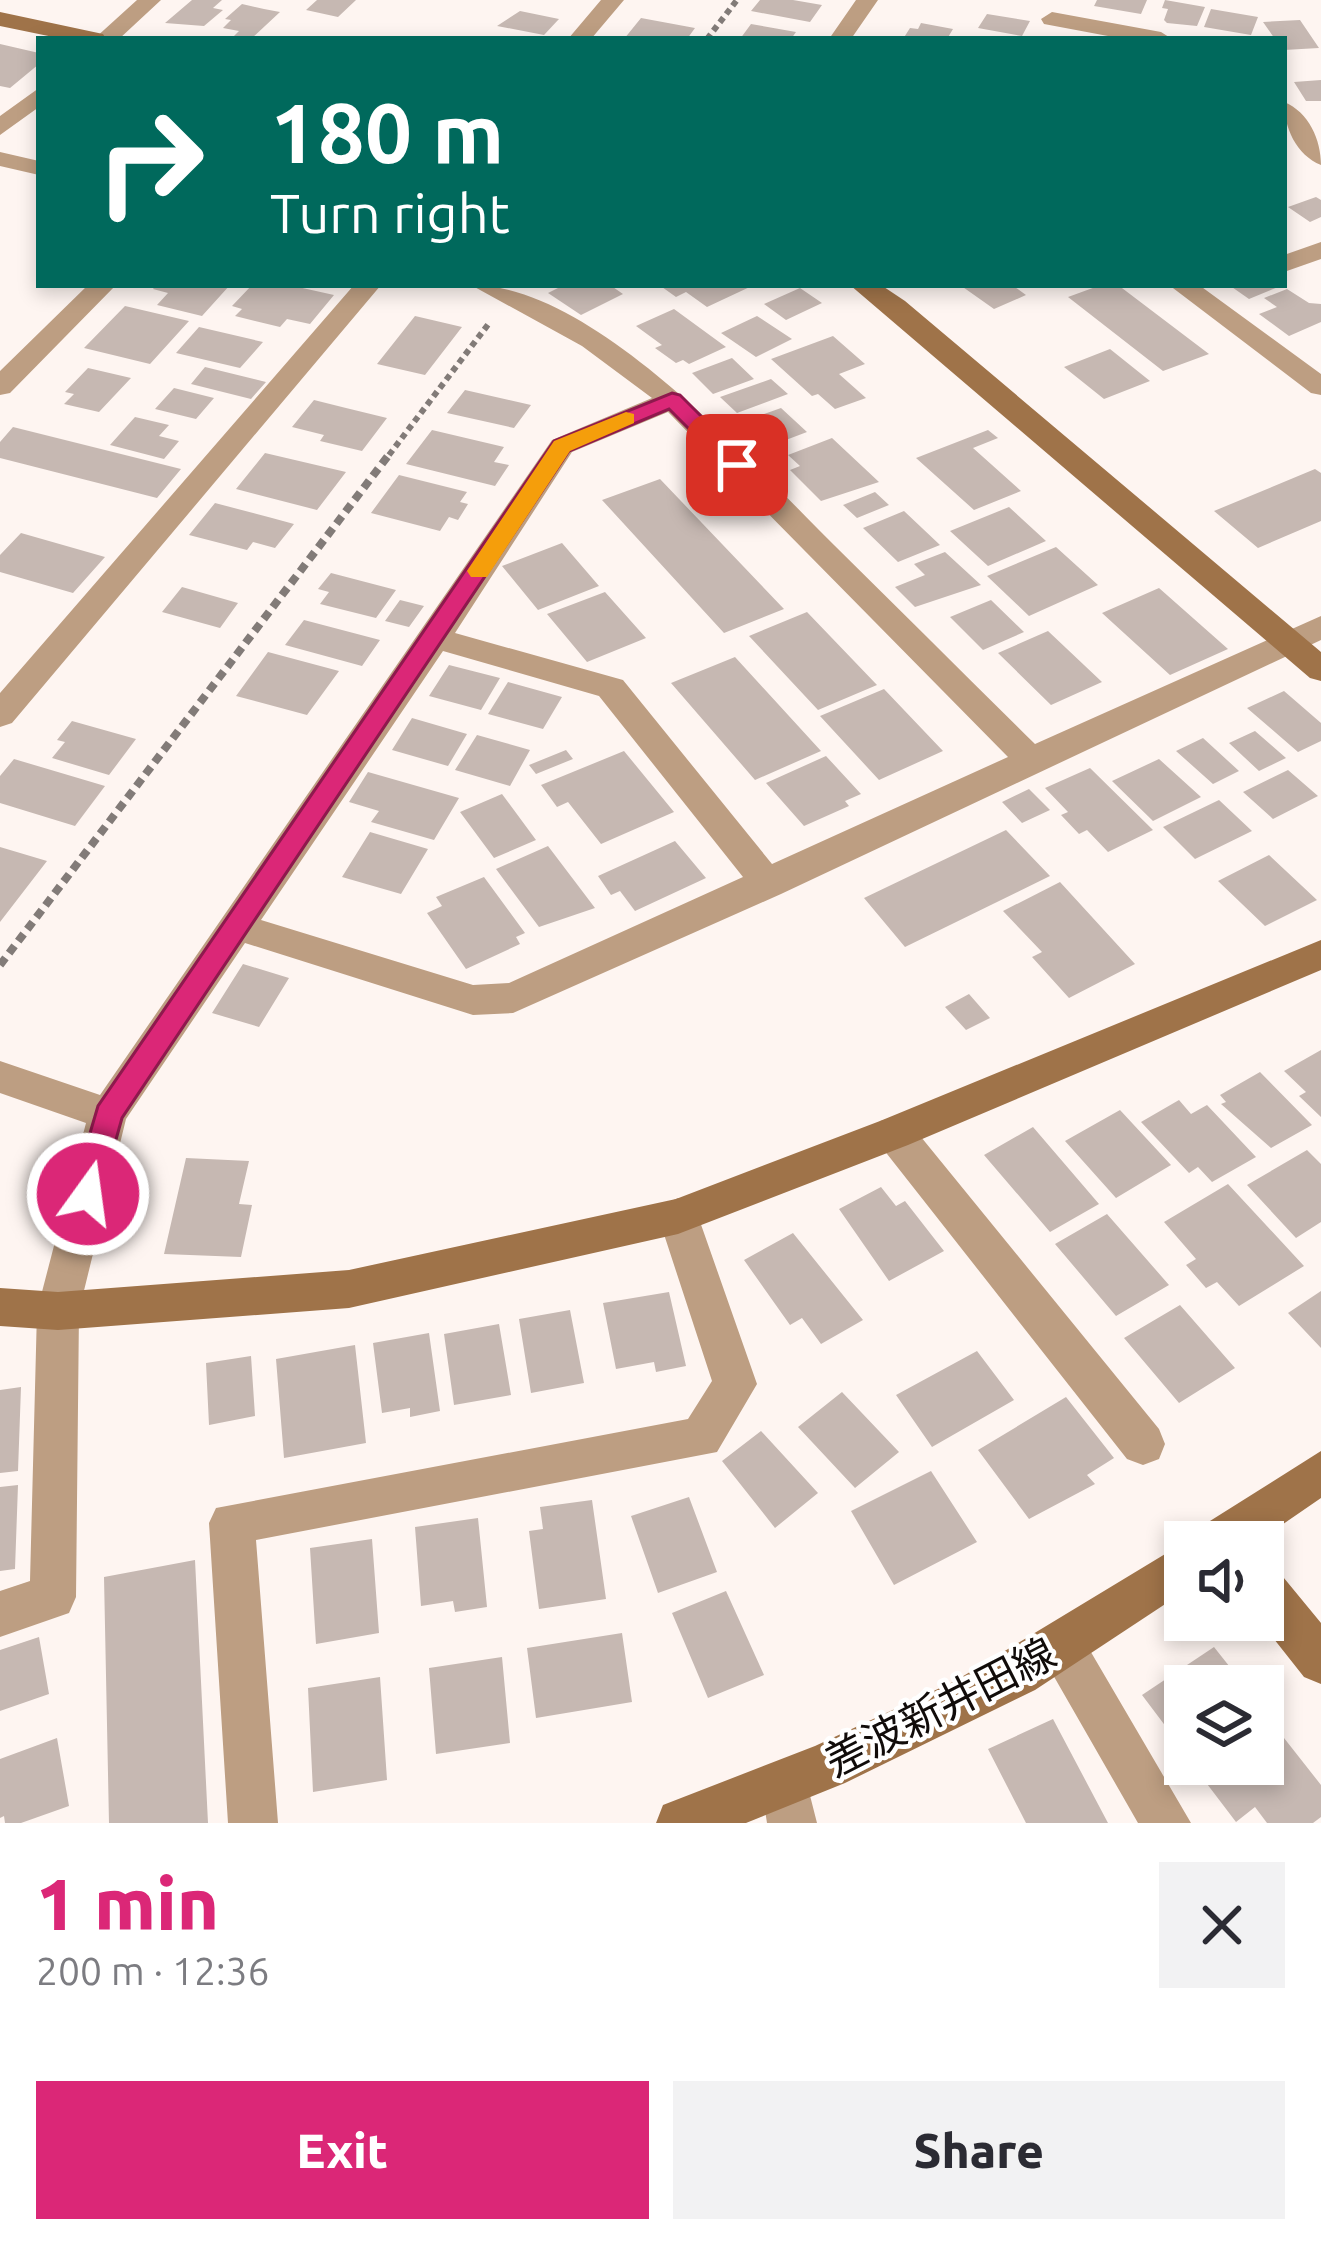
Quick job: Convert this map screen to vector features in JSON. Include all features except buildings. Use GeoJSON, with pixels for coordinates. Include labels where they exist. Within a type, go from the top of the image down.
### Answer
{"type":"FeatureCollection","features":[{"type":"Feature","properties":{"kind":"street"},"geometry":{"type":"LineString","coordinates":[[108,36],[150,0]]}},
{"type":"Feature","properties":{"kind":"street"},"geometry":{"type":"LineString","coordinates":[[582,36],[613,0]]}},
{"type":"Feature","properties":{"kind":"street"},"geometry":{"type":"LineString","coordinates":[[842,36],[867,0]]}},
{"type":"Feature","properties":{"kind":"street"},"geometry":{"type":"LineString","coordinates":[[1052,19],[1145,36]]}},
{"type":"Feature","properties":{"kind":"street"},"geometry":{"type":"LineString","coordinates":[[0,20],[79,36]]}},
{"type":"Feature","properties":{"kind":"street"},"geometry":{"type":"LineString","coordinates":[[0,128],[36,98]]}},
{"type":"Feature","properties":{"kind":"street"},"geometry":{"type":"LineString","coordinates":[[1287,113],[1321,158]]}},
{"type":"Feature","properties":{"kind":"street"},"geometry":{"type":"LineString","coordinates":[[0,160],[36,167]]}},
{"type":"Feature","properties":{"kind":"street"},"geometry":{"type":"LineString","coordinates":[[1287,263],[1321,250]]}},
{"type":"Feature","properties":{"kind":"street"},"geometry":{"type":"LineString","coordinates":[[0,387],[101,288]]}},
{"type":"Feature","properties":{"kind":"street"},"geometry":{"type":"LineString","coordinates":[[0,715],[365,288]]}},
{"type":"Feature","properties":{"kind":"street"},"geometry":{"type":"LineString","coordinates":[[867,288],[1305,635],[1321,670]]}},
{"type":"Feature","properties":{"kind":"street"},"geometry":{"type":"LineString","coordinates":[[1186,288],[1321,387]]}},
{"type":"Feature","properties":{"kind":"street"},"geometry":{"type":"LineString","coordinates":[[497,290],[592,340],[672,400],[1030,760]]}},
{"type":"Feature","properties":{"kind":"street"},"geometry":{"type":"LineString","coordinates":[[0,1614],[53,1598],[58,1311],[108,1114],[562,446],[672,400]]}},
{"type":"Feature","properties":{"kind":"street"},"geometry":{"type":"LineString","coordinates":[[236,926],[473,1000],[513,998],[1305,635]]}},
{"type":"Feature","properties":{"kind":"street"},"geometry":{"type":"LineString","coordinates":[[435,638],[611,688],[768,884]]}},
{"type":"Feature","properties":{"kind":"street"},"geometry":{"type":"LineString","coordinates":[[0,1307],[58,1311],[349,1289],[678,1216],[893,1133],[1321,954]]}},
{"type":"Feature","properties":{"kind":"street"},"geometry":{"type":"LineString","coordinates":[[0,1077],[108,1114]]}},
{"type":"Feature","properties":{"kind":"street"},"geometry":{"type":"LineString","coordinates":[[893,1133],[1143,1444]]}},
{"type":"Feature","properties":{"kind":"street"},"geometry":{"type":"LineString","coordinates":[[253,1823],[232,1523],[700,1437],[736,1384],[678,1216]]}},
{"type":"Feature","properties":{"kind":"street","name":"差波新井田線"},"geometry":{"type":"LineString","coordinates":[[1250,1521],[1321,1472]]}},
{"type":"Feature","properties":{"kind":"street","name":"差波新井田線"},"geometry":{"type":"LineString","coordinates":[[681,1823],[789,1804],[927,1720],[1061,1647],[1164,1579]]}},
{"type":"Feature","properties":{"kind":"street"},"geometry":{"type":"LineString","coordinates":[[1284,1614],[1321,1660]]}},
{"type":"Feature","properties":{"kind":"street"},"geometry":{"type":"LineString","coordinates":[[1061,1647],[1166,1823]]}},
{"type":"Feature","properties":{"kind":"path"},"geometry":{"type":"LineString","coordinates":[[709,36],[737,0]]}},
{"type":"Feature","properties":{"kind":"path"},"geometry":{"type":"LineString","coordinates":[[0,965],[497,290]]}},
{"type":"Feature","properties":{"kind":"slow traffic"},"geometry":{"type":"LineString","coordinates":[[479,571],[562,446],[626,419]]}},
{"type":"Feature","properties":{"kind":"route"},"geometry":{"type":"LineString","coordinates":[[88,1194],[108,1114],[562,446],[672,400],[737,465]]}}]}
